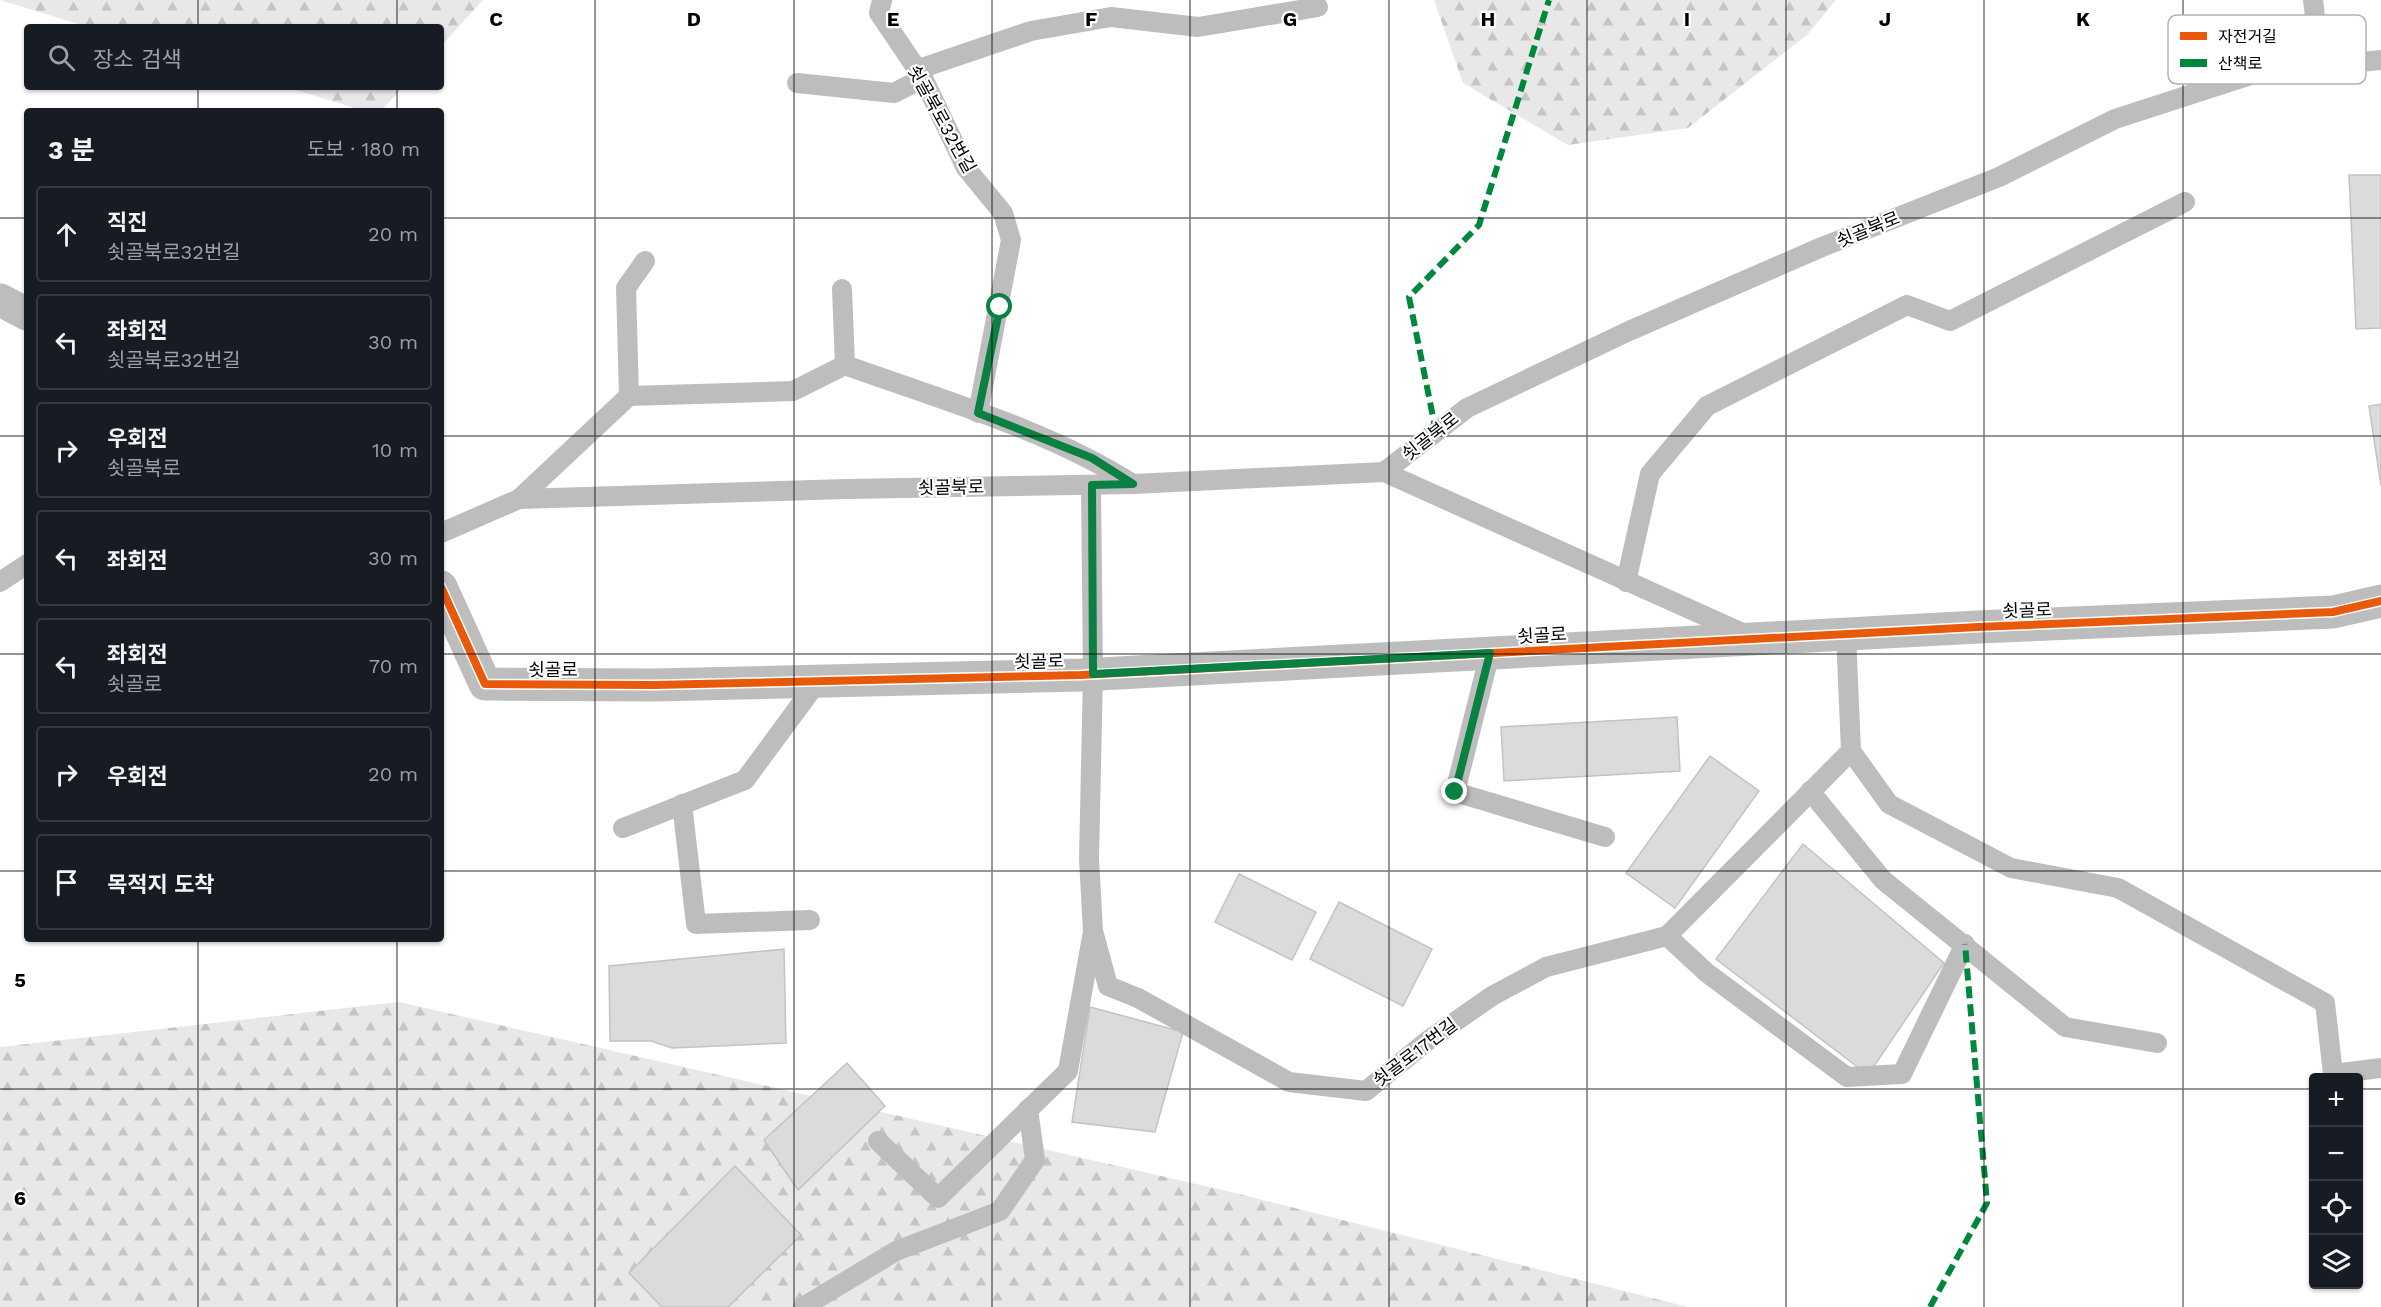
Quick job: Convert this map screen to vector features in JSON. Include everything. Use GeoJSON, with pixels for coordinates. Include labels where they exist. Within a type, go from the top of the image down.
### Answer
{"type":"FeatureCollection","features":[{"type":"Feature","properties":{"kind":"street"},"geometry":{"type":"LineString","coordinates":[[0,300],[24,312]]}},
{"type":"Feature","properties":{"kind":"street","name":"쇳골로"},"geometry":{"type":"LineString","coordinates":[[444,594],[485,684],[654,685],[1093,674],[1846,634],[2333,612],[2381,601]]}},
{"type":"Feature","properties":{"kind":"lane","name":"쇳골북로32번길"},"geometry":{"type":"LineString","coordinates":[[882,0],[879,14],[920,74],[966,168],[1003,213],[1011,240],[978,413]]}},
{"type":"Feature","properties":{"kind":"lane"},"geometry":{"type":"LineString","coordinates":[[2313,0],[2315,15]]}},
{"type":"Feature","properties":{"kind":"lane"},"geometry":{"type":"LineString","coordinates":[[797,83],[894,93],[920,74],[1031,31],[1111,17],[1198,27],[1318,7]]}},
{"type":"Feature","properties":{"kind":"lane","name":"쇳골북로"},"geometry":{"type":"LineString","coordinates":[[2366,62],[2381,60]]}},
{"type":"Feature","properties":{"kind":"lane","name":"쇳골북로"},"geometry":{"type":"LineString","coordinates":[[1384,472],[1467,408],[1629,331],[1822,247],[1999,177],[2115,119],[2223,84]]}},
{"type":"Feature","properties":{"kind":"lane"},"geometry":{"type":"LineString","coordinates":[[1626,582],[1650,474],[1707,406],[1907,306],[1950,321],[2185,202]]}},
{"type":"Feature","properties":{"kind":"lane"},"geometry":{"type":"LineString","coordinates":[[645,261],[626,288],[629,396],[793,392],[844,365],[978,413],[1092,458],[1133,484]]}},
{"type":"Feature","properties":{"kind":"lane"},"geometry":{"type":"LineString","coordinates":[[843,289],[844,365]]}},
{"type":"Feature","properties":{"kind":"lane","name":"쇳골북로"},"geometry":{"type":"LineString","coordinates":[[444,532],[519,499],[629,396]]}},
{"type":"Feature","properties":{"kind":"lane","name":"쇳골북로"},"geometry":{"type":"LineString","coordinates":[[519,499],[1133,484],[1384,472],[1756,639]]}},
{"type":"Feature","properties":{"kind":"lane","name":"쇳골로17번길"},"geometry":{"type":"LineString","coordinates":[[1092,485],[1093,674],[1089,860],[1093,932],[1108,986],[1138,999],[1289,1082],[1366,1091],[1426,1042],[1492,996],[1546,967],[1667,936]]}},
{"type":"Feature","properties":{"kind":"lane"},"geometry":{"type":"LineString","coordinates":[[0,582],[24,566]]}},
{"type":"Feature","properties":{"kind":"lane"},"geometry":{"type":"LineString","coordinates":[[1846,634],[1851,751],[1889,804],[2011,868],[2118,888],[2325,1003],[2333,1074],[2381,1068]]}},
{"type":"Feature","properties":{"kind":"lane"},"geometry":{"type":"LineString","coordinates":[[1490,653],[1455,792],[1605,837]]}},
{"type":"Feature","properties":{"kind":"lane"},"geometry":{"type":"LineString","coordinates":[[622,828],[745,780],[818,681]]}},
{"type":"Feature","properties":{"kind":"lane"},"geometry":{"type":"LineString","coordinates":[[1851,751],[1667,936],[1707,973],[1847,1077],[1902,1074],[1965,944]]}},
{"type":"Feature","properties":{"kind":"lane"},"geometry":{"type":"LineString","coordinates":[[1810,791],[1883,880],[2065,1027],[2157,1043]]}},
{"type":"Feature","properties":{"kind":"lane"},"geometry":{"type":"LineString","coordinates":[[682,804],[696,924],[810,920]]}},
{"type":"Feature","properties":{"kind":"lane"},"geometry":{"type":"LineString","coordinates":[[878,1141],[938,1198],[1068,1071],[1093,932]]}},
{"type":"Feature","properties":{"kind":"lane"},"geometry":{"type":"LineString","coordinates":[[803,1307],[896,1251],[1000,1211],[1035,1161],[1028,1109]]}},
{"type":"Feature","properties":{"kind":"green space"},"geometry":{"type":"Polygon","coordinates":[[[0,0],[483,0],[444,43],[444,24],[78,24],[0,0]]]}},
{"type":"Feature","properties":{"kind":"green space"},"geometry":{"type":"Polygon","coordinates":[[[1434,0],[1836,0],[1808,34],[1688,128],[1568,145],[1463,83],[1434,0]]]}},
{"type":"Feature","properties":{"kind":"green space"},"geometry":{"type":"Polygon","coordinates":[[[296,90],[400,90],[384,108],[355,108],[296,90]]]}},
{"type":"Feature","properties":{"kind":"green space"},"geometry":{"type":"Polygon","coordinates":[[[399,1002],[1227,1191],[1688,1307],[0,1307],[0,1047],[399,1002]]]}},
{"type":"Feature","properties":{"kind":"building"},"geometry":{"type":"Polygon","coordinates":[[[2349,175],[2381,175],[2381,328],[2356,329],[2349,175]]]}},
{"type":"Feature","properties":{"kind":"building"},"geometry":{"type":"Polygon","coordinates":[[[2381,404],[2381,486],[2369,406],[2381,404]]]}},
{"type":"Feature","properties":{"kind":"building"},"geometry":{"type":"Polygon","coordinates":[[[1677,717],[1680,771],[1504,781],[1501,727],[1677,717]]]}},
{"type":"Feature","properties":{"kind":"building"},"geometry":{"type":"Polygon","coordinates":[[[1710,756],[1759,791],[1675,908],[1626,873],[1710,756]]]}},
{"type":"Feature","properties":{"kind":"building"},"geometry":{"type":"Polygon","coordinates":[[[1803,844],[1944,963],[1868,1075],[1716,959],[1803,844]]]}},
{"type":"Feature","properties":{"kind":"building"},"geometry":{"type":"Polygon","coordinates":[[[1239,874],[1316,912],[1292,960],[1215,922],[1239,874]]]}},
{"type":"Feature","properties":{"kind":"building"},"geometry":{"type":"Polygon","coordinates":[[[1339,902],[1432,949],[1403,1006],[1310,959],[1339,902]]]}},
{"type":"Feature","properties":{"kind":"building"},"geometry":{"type":"Polygon","coordinates":[[[784,949],[786,1043],[672,1048],[651,1041],[610,1041],[609,966],[784,949]]]}},
{"type":"Feature","properties":{"kind":"building"},"geometry":{"type":"Polygon","coordinates":[[[1090,1007],[1183,1032],[1155,1132],[1072,1122],[1090,1007]]]}},
{"type":"Feature","properties":{"kind":"building"},"geometry":{"type":"Polygon","coordinates":[[[847,1063],[885,1106],[798,1190],[764,1140],[847,1063]]]}},
{"type":"Feature","properties":{"kind":"building"},"geometry":{"type":"Polygon","coordinates":[[[735,1166],[801,1235],[728,1307],[662,1307],[629,1273],[735,1166]]]}},
{"type":"Feature","properties":{"kind":"marked path"},"geometry":{"type":"LineString","coordinates":[[1436,432],[1409,297],[1479,225],[1549,0]]}},
{"type":"Feature","properties":{"kind":"marked path"},"geometry":{"type":"LineString","coordinates":[[1930,1307],[1987,1203],[1965,944]]}},
{"type":"Feature","properties":{"kind":"cycle path"},"geometry":{"type":"LineString","coordinates":[[444,594],[485,684],[654,685],[1081,675],[1978,627],[2333,612],[2381,601]]}},
{"type":"Feature","properties":{"kind":"route"},"geometry":{"type":"LineString","coordinates":[[1000,307],[978,413],[1092,458],[1133,484],[1092,485],[1093,674],[1490,653],[1455,792]]}}]}
